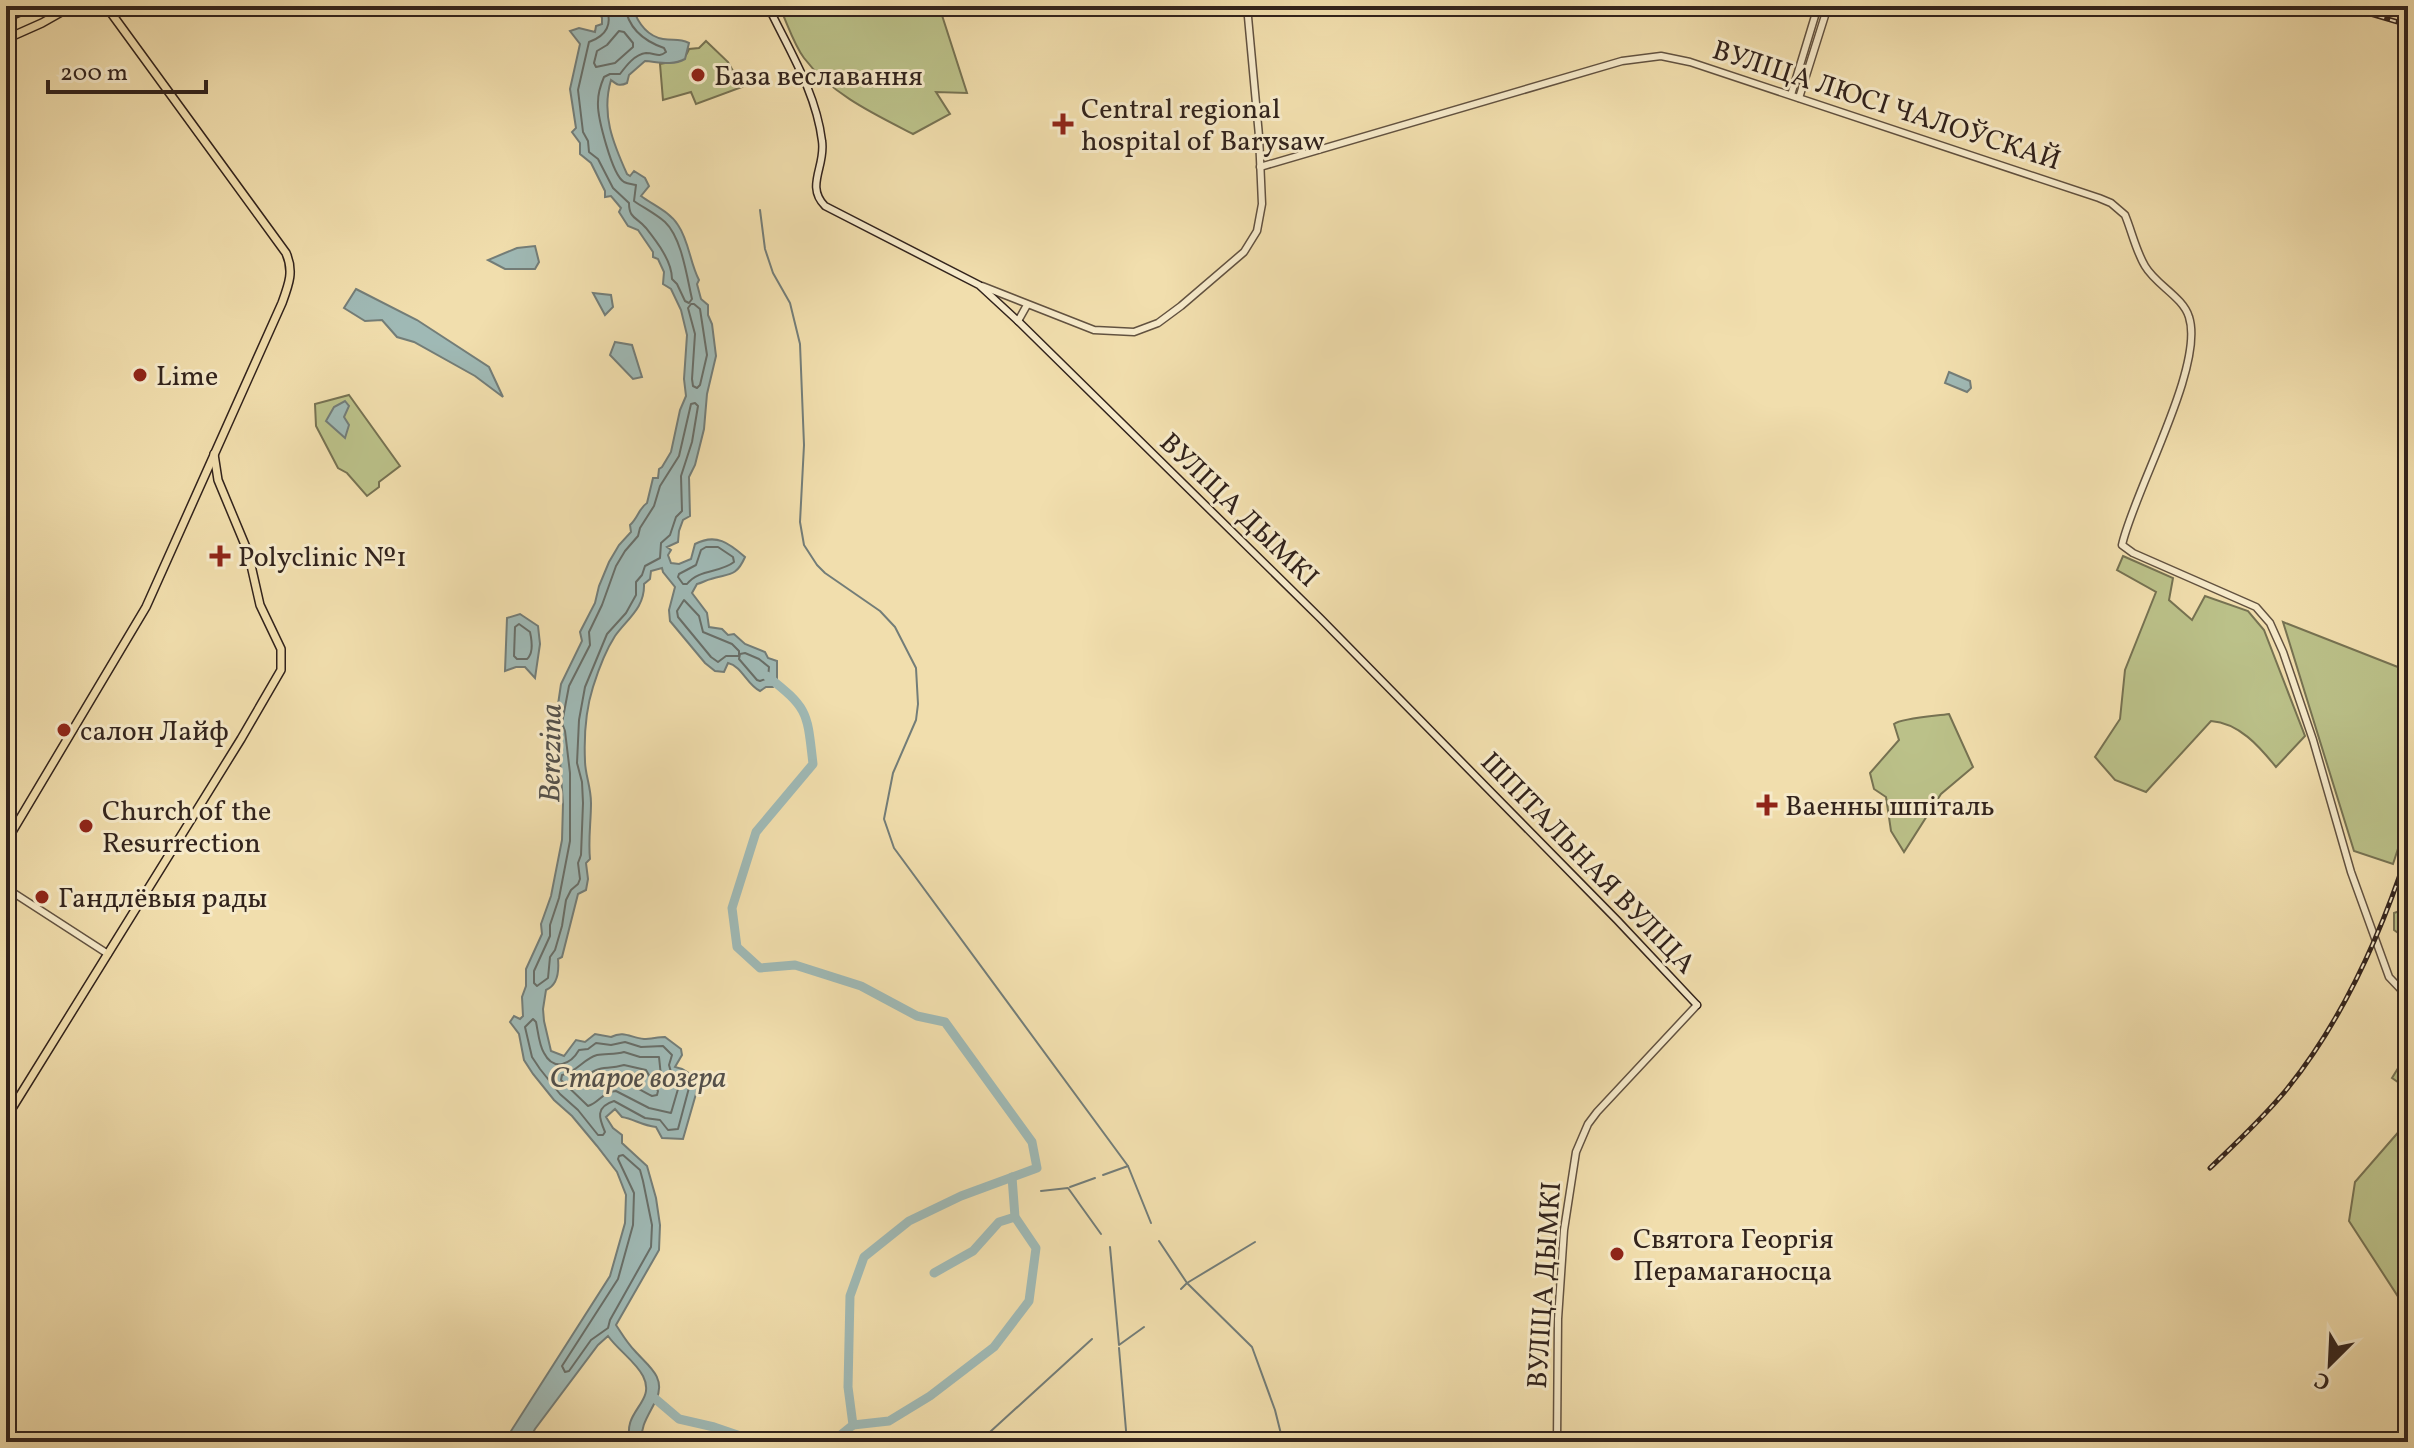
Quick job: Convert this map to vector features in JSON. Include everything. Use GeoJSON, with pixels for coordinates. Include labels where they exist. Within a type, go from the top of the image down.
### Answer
{"type":"FeatureCollection","features":[{"type":"Feature","properties":{"kind":"main road"},"geometry":{"type":"LineString","coordinates":[[6,18],[34,6]]}},
{"type":"Feature","properties":{"kind":"main road"},"geometry":{"type":"LineString","coordinates":[[6,39],[72,6]]}},
{"type":"Feature","properties":{"kind":"main road"},"geometry":{"type":"LineString","coordinates":[[6,842],[146,607],[288,288],[291,274],[286,253],[106,6]]}},
{"type":"Feature","properties":{"kind":"main road"},"geometry":{"type":"LineString","coordinates":[[6,1118],[281,670],[283,655],[260,605],[248,552],[218,480],[214,452]]}},
{"type":"Feature","properties":{"kind":"main road"},"geometry":{"type":"LineString","coordinates":[[200,483],[208,478],[218,480]]}},
{"type":"Feature","properties":{"kind":"street"},"geometry":{"type":"LineString","coordinates":[[768,6],[817,111],[823,155],[815,187],[819,200],[825,206],[979,285],[1094,330],[1108,332],[1134,332],[1158,323],[1209,285],[1244,252],[1261,218],[1247,6]]}},
{"type":"Feature","properties":{"kind":"street"},"geometry":{"type":"LineString","coordinates":[[1791,95],[1818,6]]}},
{"type":"Feature","properties":{"kind":"street"},"geometry":{"type":"LineString","coordinates":[[1799,98],[1828,6]]}},
{"type":"Feature","properties":{"kind":"street","name":"ВУЛІЦА ЛЮСІ ЧАЛОЎСКАЙ"},"geometry":{"type":"LineString","coordinates":[[1260,167],[1648,56],[1681,59],[2111,203],[2125,215],[2146,268],[2188,312],[2192,328],[2187,363],[2173,411],[2122,545],[2133,553],[2256,607],[2270,623],[2313,740],[2351,872],[2389,977],[2408,997]]}},
{"type":"Feature","properties":{"kind":"street","name":"ВУЛІЦА ДЫМКІ"},"geometry":{"type":"LineString","coordinates":[[979,285],[1320,618],[1429,731]]}},
{"type":"Feature","properties":{"kind":"street"},"geometry":{"type":"LineString","coordinates":[[1018,321],[1027,305]]}},
{"type":"Feature","properties":{"kind":"street","name":"ШПІТАЛЬНАЯ ВУЛІЦА"},"geometry":{"type":"LineString","coordinates":[[1429,731],[1550,850],[1697,1005],[1618,1087],[1583,1133]]}},
{"type":"Feature","properties":{"kind":"street"},"geometry":{"type":"LineString","coordinates":[[6,888],[108,954]]}},
{"type":"Feature","properties":{"kind":"street","name":"ВУЛІЦА ДЫМКІ"},"geometry":{"type":"LineString","coordinates":[[1557,1442],[1558,1319],[1564,1230],[1576,1152],[1583,1133]]}},
{"type":"Feature","properties":{"kind":"green space"},"geometry":{"type":"Polygon","coordinates":[[[779,6],[939,6],[967,93],[936,92],[950,114],[913,134],[840,93],[815,71],[797,46],[779,6]]]}},
{"type":"Feature","properties":{"kind":"green space","name":"База веславання"},"geometry":{"type":"Polygon","coordinates":[[[706,41],[728,62],[742,87],[696,104],[691,92],[663,100],[660,64],[681,60],[689,49],[699,48],[706,41]]]}},
{"type":"Feature","properties":{"kind":"green space"},"geometry":{"type":"Polygon","coordinates":[[[349,395],[400,466],[367,496],[347,473],[338,468],[316,426],[315,404],[349,395]]]}},
{"type":"Feature","properties":{"kind":"green space"},"geometry":{"type":"Polygon","coordinates":[[[2123,556],[2173,578],[2169,600],[2192,620],[2205,596],[2248,611],[2264,630],[2305,736],[2276,767],[2239,731],[2211,721],[2146,792],[2115,780],[2095,757],[2120,719],[2125,670],[2156,592],[2117,570],[2123,556]]]}},
{"type":"Feature","properties":{"kind":"green space"},"geometry":{"type":"Polygon","coordinates":[[[2283,622],[2408,671],[2408,818],[2393,864],[2354,851],[2283,622]]]}},
{"type":"Feature","properties":{"kind":"green space"},"geometry":{"type":"Polygon","coordinates":[[[1949,714],[1973,767],[1941,794],[1904,852],[1891,831],[1886,797],[1874,789],[1870,773],[1899,740],[1894,724],[1949,714]]]}},
{"type":"Feature","properties":{"kind":"green space"},"geometry":{"type":"Polygon","coordinates":[[[2408,908],[2408,940],[2394,930],[2394,913],[2408,908]]]}},
{"type":"Feature","properties":{"kind":"green space"},"geometry":{"type":"Polygon","coordinates":[[[2408,1052],[2408,1089],[2392,1078],[2408,1052]]]}},
{"type":"Feature","properties":{"kind":"green space"},"geometry":{"type":"Polygon","coordinates":[[[2408,1121],[2408,1312],[2349,1221],[2355,1182],[2408,1121]]]}},
{"type":"Feature","properties":{"kind":"water","name":"Старое возера"},"geometry":{"type":"Polygon","coordinates":[[[597,6],[632,6],[640,22],[652,35],[689,43],[685,59],[670,63],[645,61],[629,75],[627,83],[620,85],[611,80],[607,105],[613,140],[627,174],[630,176],[634,171],[645,178],[649,186],[641,196],[671,216],[682,231],[699,280],[697,284],[701,299],[708,305],[712,324],[716,356],[707,394],[704,429],[689,477],[690,516],[683,520],[678,542],[667,547],[671,550],[668,555],[671,563],[679,564],[691,559],[695,544],[709,539],[728,544],[745,557],[735,572],[697,584],[692,593],[707,613],[709,627],[722,629],[728,635],[734,634],[745,644],[777,661],[777,681],[773,687],[760,691],[733,665],[728,663],[724,672],[715,671],[705,663],[670,621],[669,610],[675,587],[662,568],[651,571],[650,579],[644,584],[642,600],[615,636],[597,674],[585,733],[585,766],[591,803],[590,859],[586,863],[588,879],[586,890],[578,894],[562,957],[558,959],[555,981],[546,990],[543,1009],[551,1051],[564,1056],[576,1040],[585,1042],[595,1034],[611,1037],[624,1034],[644,1039],[665,1037],[681,1049],[682,1055],[675,1067],[700,1080],[683,1139],[662,1138],[656,1127],[622,1117],[615,1109],[606,1117],[622,1135],[622,1143],[647,1166],[660,1225],[659,1250],[616,1325],[654,1372],[659,1385],[656,1400],[644,1425],[642,1442],[631,1442],[629,1431],[646,1385],[640,1371],[608,1336],[598,1345],[528,1442],[504,1442],[610,1276],[625,1223],[626,1195],[617,1172],[533,1074],[524,1060],[519,1034],[510,1022],[514,1016],[520,1019],[523,1016],[526,969],[542,934],[541,924],[551,896],[562,840],[559,745],[557,732],[549,721],[556,718],[561,684],[582,641],[580,632],[595,603],[609,562],[631,532],[630,525],[647,503],[653,478],[658,478],[659,469],[671,452],[686,396],[687,335],[681,310],[671,289],[663,284],[664,272],[658,259],[653,257],[653,252],[638,230],[628,226],[619,212],[621,208],[611,196],[605,197],[591,163],[580,154],[580,143],[572,132],[576,128],[570,89],[580,44],[570,31],[579,28],[595,32],[596,26],[602,24],[597,6]]]}},
{"type":"Feature","properties":{"kind":"water"},"geometry":{"type":"Polygon","coordinates":[[[535,246],[539,262],[535,269],[505,269],[488,260],[517,248],[535,246]]]}},
{"type":"Feature","properties":{"kind":"water"},"geometry":{"type":"Polygon","coordinates":[[[356,289],[417,320],[489,367],[503,397],[475,376],[414,342],[397,337],[382,320],[365,321],[344,308],[356,289]]]}},
{"type":"Feature","properties":{"kind":"water"},"geometry":{"type":"Polygon","coordinates":[[[593,293],[611,295],[613,307],[605,315],[593,293]]]}},
{"type":"Feature","properties":{"kind":"water"},"geometry":{"type":"Polygon","coordinates":[[[615,342],[632,345],[642,377],[633,379],[610,355],[615,342]]]}},
{"type":"Feature","properties":{"kind":"water"},"geometry":{"type":"Polygon","coordinates":[[[1949,372],[1970,381],[1971,388],[1967,392],[1945,383],[1949,372]]]}},
{"type":"Feature","properties":{"kind":"water"},"geometry":{"type":"Polygon","coordinates":[[[345,401],[349,406],[344,417],[349,425],[345,438],[326,421],[334,407],[345,401]]]}},
{"type":"Feature","properties":{"kind":"water"},"geometry":{"type":"Polygon","coordinates":[[[520,614],[538,626],[540,644],[535,678],[525,667],[505,671],[507,618],[520,614]]]}},
{"type":"Feature","properties":{"kind":"waterway"},"geometry":{"type":"LineString","coordinates":[[760,210],[765,249],[773,273],[790,303],[800,344],[804,445],[800,522],[804,545],[825,573],[880,611],[895,627],[916,668],[916,720],[893,773],[884,819],[894,848],[1128,1166]]}},
{"type":"Feature","properties":{"kind":"waterway"},"geometry":{"type":"LineString","coordinates":[[767,676],[791,696],[804,713],[813,764],[756,832],[732,908],[737,947],[760,968],[795,965],[861,986],[917,1016],[945,1022],[1032,1142],[1037,1168],[961,1196],[909,1221],[864,1257],[850,1296],[848,1387],[853,1425],[832,1442]]}},
{"type":"Feature","properties":{"kind":"waterway"},"geometry":{"type":"LineString","coordinates":[[1103,1175],[1128,1166],[1151,1223]]}},
{"type":"Feature","properties":{"kind":"waterway"},"geometry":{"type":"LineString","coordinates":[[853,1425],[889,1421],[930,1396],[994,1347],[1029,1301],[1036,1248],[1015,1217],[1012,1177]]}},
{"type":"Feature","properties":{"kind":"waterway"},"geometry":{"type":"LineString","coordinates":[[1070,1187],[1095,1178]]}},
{"type":"Feature","properties":{"kind":"waterway"},"geometry":{"type":"LineString","coordinates":[[1041,1191],[1068,1188],[1101,1234]]}},
{"type":"Feature","properties":{"kind":"waterway"},"geometry":{"type":"LineString","coordinates":[[934,1273],[973,1251],[999,1222],[1015,1217]]}},
{"type":"Feature","properties":{"kind":"waterway"},"geometry":{"type":"LineString","coordinates":[[1159,1241],[1187,1283],[1181,1289]]}},
{"type":"Feature","properties":{"kind":"waterway"},"geometry":{"type":"LineString","coordinates":[[1255,1242],[1187,1283],[1252,1347],[1283,1442]]}},
{"type":"Feature","properties":{"kind":"waterway"},"geometry":{"type":"LineString","coordinates":[[1110,1247],[1119,1345],[1144,1327]]}},
{"type":"Feature","properties":{"kind":"waterway"},"geometry":{"type":"LineString","coordinates":[[979,1442],[1092,1339]]}},
{"type":"Feature","properties":{"kind":"waterway"},"geometry":{"type":"LineString","coordinates":[[1119,1348],[1127,1442]]}},
{"type":"Feature","properties":{"kind":"waterway"},"geometry":{"type":"LineString","coordinates":[[652,1396],[679,1419],[758,1442]]}},
{"type":"Feature","properties":{"kind":"railway"},"geometry":{"type":"LineString","coordinates":[[2367,13],[2408,25]]}},
{"type":"Feature","properties":{"kind":"railway"},"geometry":{"type":"LineString","coordinates":[[2210,1168],[2278,1100],[2325,1035],[2372,945],[2408,851]]}},
{"type":"Feature","properties":{"kind":"place","name":"База веславання"},"geometry":{"type":"Point","coordinates":[698,75]}},
{"type":"Feature","properties":{"kind":"place","name":"Central regional hospital of Barysaw"},"geometry":{"type":"Point","coordinates":[1063,124]}},
{"type":"Feature","properties":{"kind":"place","name":"Lime"},"geometry":{"type":"Point","coordinates":[140,375]}},
{"type":"Feature","properties":{"kind":"place","name":"Polyclinic №1"},"geometry":{"type":"Point","coordinates":[220,556]}},
{"type":"Feature","properties":{"kind":"place","name":"салон Лайф"},"geometry":{"type":"Point","coordinates":[64,730]}},
{"type":"Feature","properties":{"kind":"place","name":"Ваенны шпіталь"},"geometry":{"type":"Point","coordinates":[1767,805]}},
{"type":"Feature","properties":{"kind":"place","name":"Church of the Resurrection"},"geometry":{"type":"Point","coordinates":[86,826]}},
{"type":"Feature","properties":{"kind":"place","name":"Гандлёвыя рады"},"geometry":{"type":"Point","coordinates":[42,897]}},
{"type":"Feature","properties":{"kind":"place","name":"Святога Георгія Перамаганосца"},"geometry":{"type":"Point","coordinates":[1617,1254]}},
{"type":"Feature","properties":{"kind":"water label","name":"Berezina"},"geometry":{"type":"Point","coordinates":[550,753]}}]}
